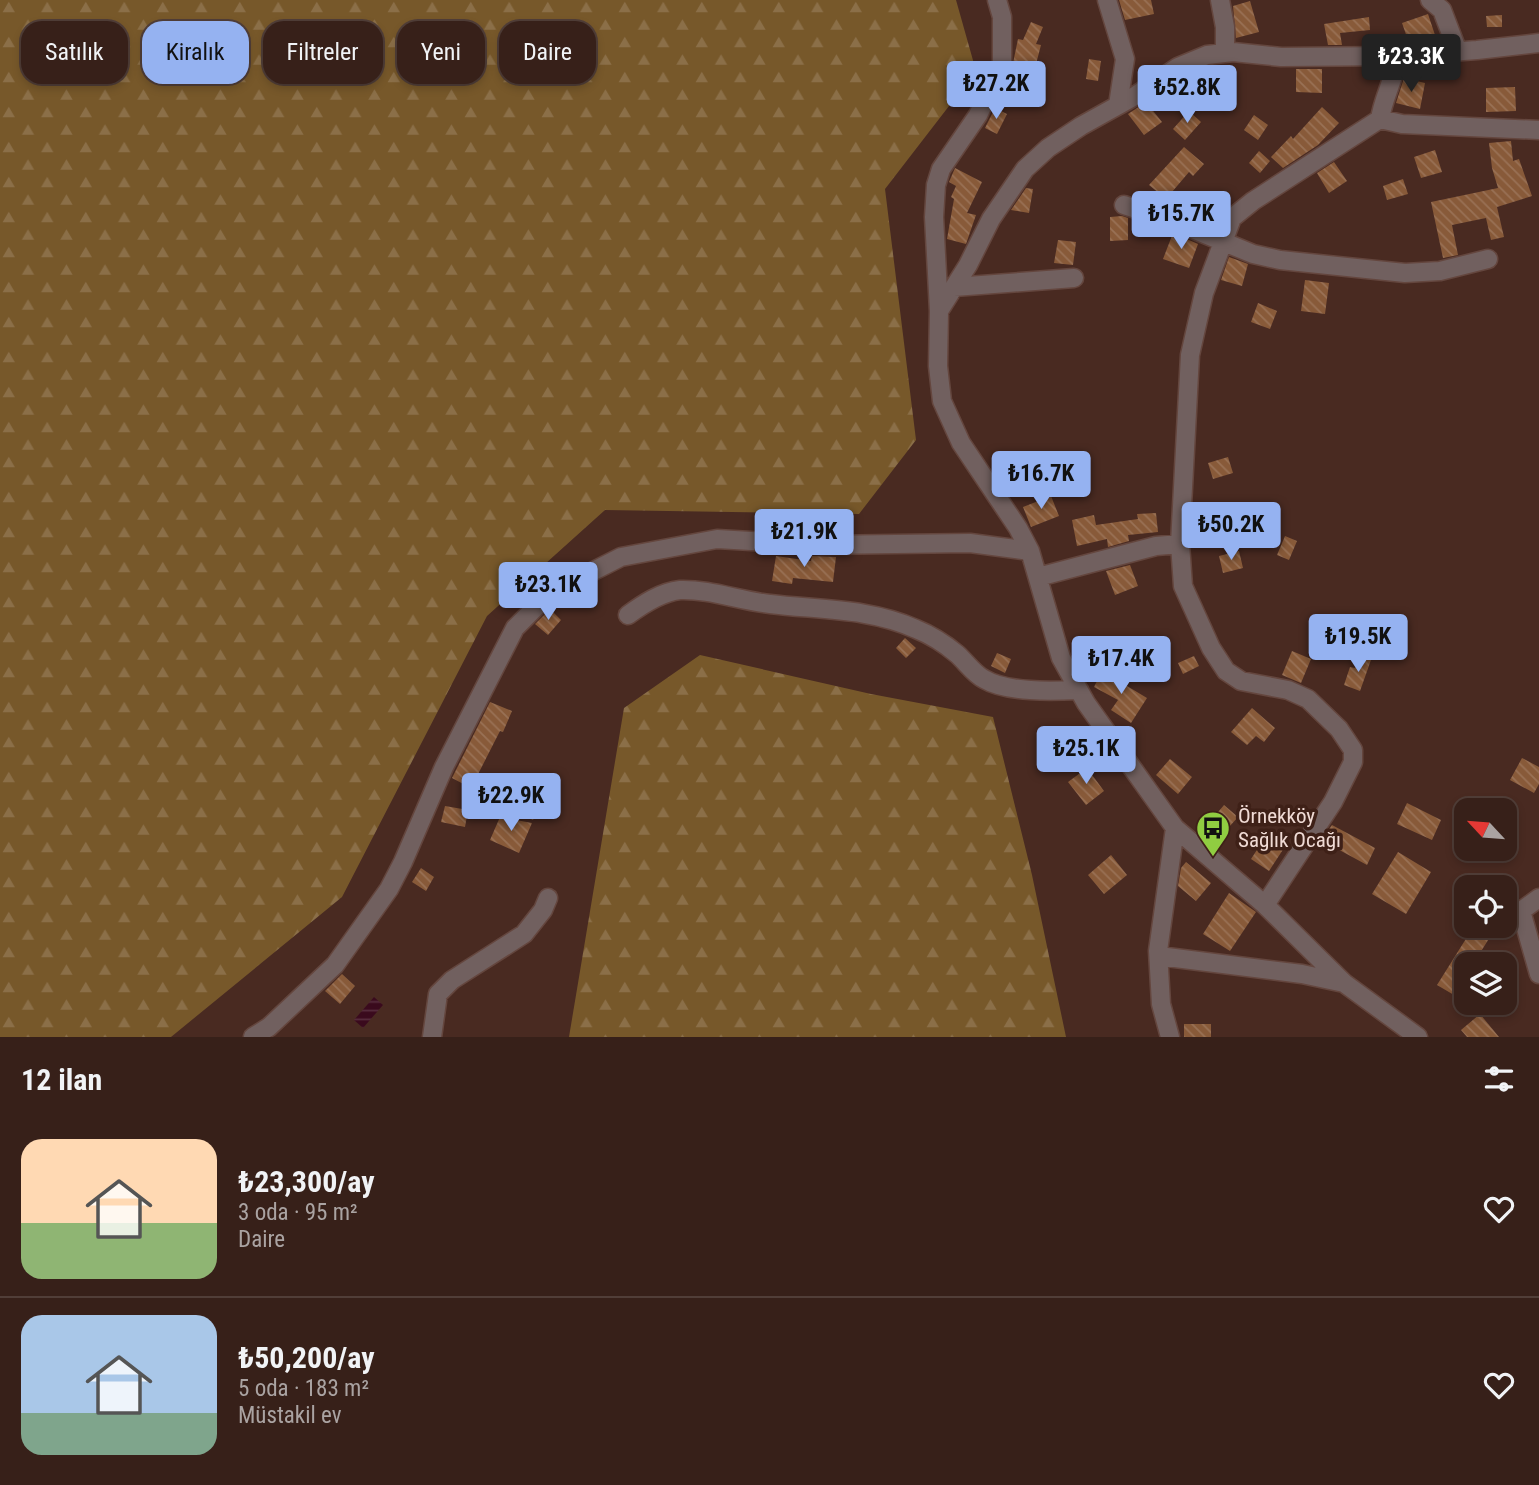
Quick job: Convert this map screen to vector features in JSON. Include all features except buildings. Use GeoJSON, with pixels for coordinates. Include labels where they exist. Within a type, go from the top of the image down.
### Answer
{"type":"FeatureCollection","features":[{"type":"Feature","properties":{"kind":"street"},"geometry":{"type":"LineString","coordinates":[[997,0],[1002,17],[1002,65],[978,115],[941,169],[936,185],[934,217],[939,311],[938,366],[942,401],[961,443],[1018,528],[1030,551],[1061,658],[1079,690],[1175,828],[1265,905],[1344,983],[1418,1037]]}},
{"type":"Feature","properties":{"kind":"street"},"geometry":{"type":"LineString","coordinates":[[1107,0],[1125,59],[1118,105]]}},
{"type":"Feature","properties":{"kind":"street"},"geometry":{"type":"LineString","coordinates":[[1220,0],[1225,26],[1225,53]]}},
{"type":"Feature","properties":{"kind":"street"},"geometry":{"type":"LineString","coordinates":[[1430,0],[1442,9],[1458,52]]}},
{"type":"Feature","properties":{"kind":"street"},"geometry":{"type":"LineString","coordinates":[[939,311],[991,219],[1026,169],[1048,148],[1081,125],[1178,67],[1207,55],[1225,53],[1281,57],[1396,56],[1539,43]]}},
{"type":"Feature","properties":{"kind":"street"},"geometry":{"type":"LineString","coordinates":[[1380,119],[1381,107],[1396,69],[1396,56]]}},
{"type":"Feature","properties":{"kind":"street"},"geometry":{"type":"LineString","coordinates":[[1265,905],[1334,802],[1353,762],[1353,750],[1339,729],[1308,699],[1287,690],[1241,681],[1226,671],[1211,648],[1183,586],[1180,544],[1190,355],[1203,293],[1232,218],[1252,201],[1380,119],[1402,124],[1539,130]]}},
{"type":"Feature","properties":{"kind":"street"},"geometry":{"type":"LineString","coordinates":[[1124,205],[1253,254],[1280,260],[1405,273],[1440,271],[1488,259]]}},
{"type":"Feature","properties":{"kind":"street"},"geometry":{"type":"LineString","coordinates":[[954,287],[1074,278]]}},
{"type":"Feature","properties":{"kind":"street"},"geometry":{"type":"LineString","coordinates":[[253,1037],[269,1027],[335,965],[382,899],[403,862],[444,767],[515,628],[550,593],[621,557],[717,539],[821,545],[970,543],[1030,551]]}},
{"type":"Feature","properties":{"kind":"street"},"geometry":{"type":"LineString","coordinates":[[1038,578],[1156,546],[1180,544]]}},
{"type":"Feature","properties":{"kind":"street"},"geometry":{"type":"LineString","coordinates":[[628,615],[647,601],[679,590],[768,604],[820,607],[873,615],[896,621],[934,638],[957,654],[984,680],[1050,691],[1079,690]]}},
{"type":"Feature","properties":{"kind":"street"},"geometry":{"type":"LineString","coordinates":[[1170,1037],[1161,1004],[1159,956],[1175,828]]}},
{"type":"Feature","properties":{"kind":"street"},"geometry":{"type":"LineString","coordinates":[[432,1037],[438,994],[452,980],[524,934],[543,910],[548,898]]}},
{"type":"Feature","properties":{"kind":"street"},"geometry":{"type":"LineString","coordinates":[[1539,898],[1521,911],[1539,974]]}},
{"type":"Feature","properties":{"kind":"street"},"geometry":{"type":"LineString","coordinates":[[1159,956],[1302,974],[1344,983]]}},
{"type":"Feature","properties":{"kind":"green space"},"geometry":{"type":"Polygon","coordinates":[[[0,0],[956,0],[976,71],[885,189],[916,440],[859,514],[605,510],[487,616],[342,897],[171,1037],[0,1037],[0,0]]]}},
{"type":"Feature","properties":{"kind":"green space"},"geometry":{"type":"Polygon","coordinates":[[[700,655],[871,694],[993,717],[1032,875],[1066,1037],[569,1037],[624,708],[700,655]]]}},
{"type":"Feature","properties":{"kind":"shaded area"},"geometry":{"type":"Polygon","coordinates":[[[374,997],[383,1005],[363,1028],[354,1020],[374,997]]]}},
{"type":"Feature","properties":{"kind":"place","name":"Örnekköy Sağlık Ocağı"},"geometry":{"type":"Point","coordinates":[1213,858]}}]}
